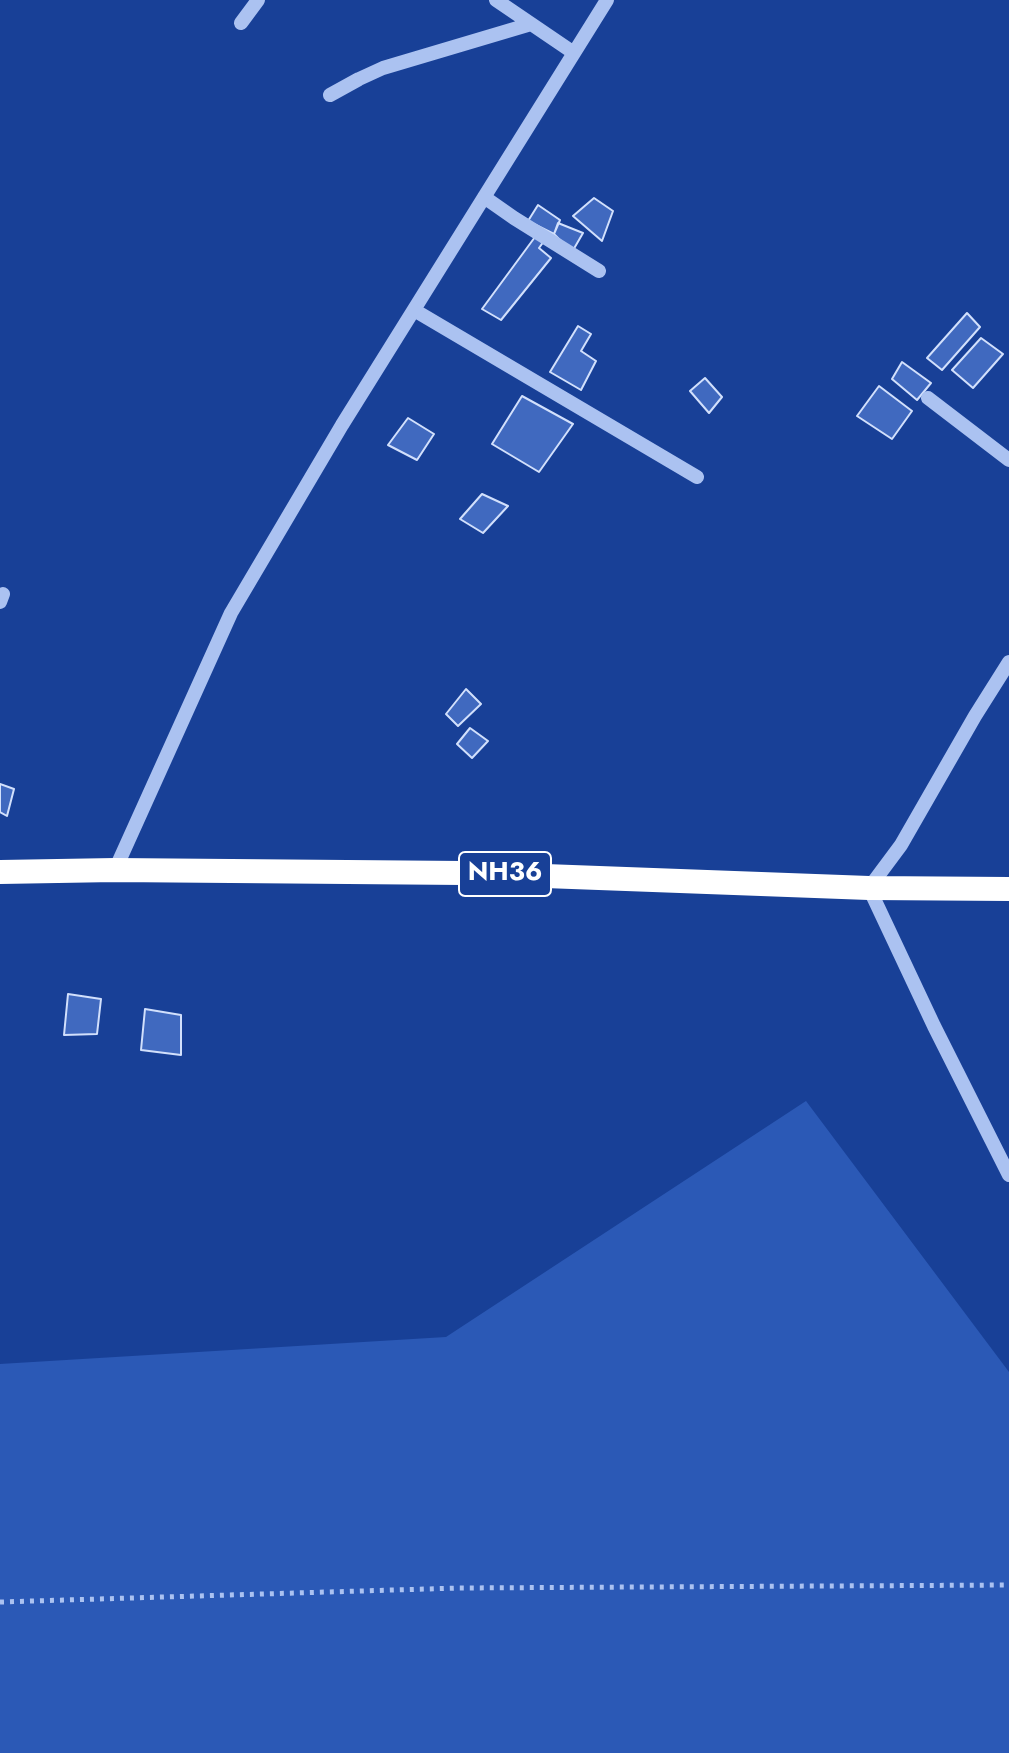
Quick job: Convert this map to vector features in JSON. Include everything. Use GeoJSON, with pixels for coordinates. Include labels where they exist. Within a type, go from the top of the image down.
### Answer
{"type":"FeatureCollection","features":[{"type":"Feature","properties":{"kind":"highway","name":"NH36"},"geometry":{"type":"LineString","coordinates":[[0,872],[464,873],[869,888],[1009,889]]}},
{"type":"Feature","properties":{"kind":"street"},"geometry":{"type":"LineString","coordinates":[[241,23],[258,0]]}},
{"type":"Feature","properties":{"kind":"street"},"geometry":{"type":"LineString","coordinates":[[496,0],[574,53]]}},
{"type":"Feature","properties":{"kind":"street"},"geometry":{"type":"LineString","coordinates":[[115,870],[231,613],[342,425],[607,0]]}},
{"type":"Feature","properties":{"kind":"street"},"geometry":{"type":"LineString","coordinates":[[330,95],[383,68],[531,24]]}},
{"type":"Feature","properties":{"kind":"street"},"geometry":{"type":"LineString","coordinates":[[484,197],[599,271]]}},
{"type":"Feature","properties":{"kind":"street"},"geometry":{"type":"LineString","coordinates":[[414,310],[697,477]]}},
{"type":"Feature","properties":{"kind":"street"},"geometry":{"type":"LineString","coordinates":[[928,398],[1009,460]]}},
{"type":"Feature","properties":{"kind":"street"},"geometry":{"type":"LineString","coordinates":[[1009,662],[901,845],[869,888],[1009,1175]]}},
{"type":"Feature","properties":{"kind":"path"},"geometry":{"type":"LineString","coordinates":[[0,1602],[459,1588],[1009,1585]]}},
{"type":"Feature","properties":{"kind":"shaded area"},"geometry":{"type":"Polygon","coordinates":[[[806,1101],[1009,1372],[1009,1753],[0,1753],[0,1364],[446,1337],[806,1101]]]}},
{"type":"Feature","properties":{"kind":"building"},"geometry":{"type":"Polygon","coordinates":[[[594,198],[613,211],[602,241],[573,216],[594,198]]]}},
{"type":"Feature","properties":{"kind":"building"},"geometry":{"type":"Polygon","coordinates":[[[538,205],[560,220],[554,234],[528,221],[538,205]]]}},
{"type":"Feature","properties":{"kind":"building"},"geometry":{"type":"Polygon","coordinates":[[[558,223],[583,233],[572,252],[554,234],[558,223]]]}},
{"type":"Feature","properties":{"kind":"building"},"geometry":{"type":"Polygon","coordinates":[[[535,237],[544,241],[539,248],[551,258],[501,320],[482,309],[535,237]]]}},
{"type":"Feature","properties":{"kind":"building"},"geometry":{"type":"Polygon","coordinates":[[[967,313],[980,327],[942,370],[927,358],[967,313]]]}},
{"type":"Feature","properties":{"kind":"building"},"geometry":{"type":"Polygon","coordinates":[[[578,326],[591,334],[581,351],[596,361],[581,390],[550,372],[578,326]]]}},
{"type":"Feature","properties":{"kind":"building"},"geometry":{"type":"Polygon","coordinates":[[[981,338],[1003,354],[973,388],[952,370],[981,338]]]}},
{"type":"Feature","properties":{"kind":"building"},"geometry":{"type":"Polygon","coordinates":[[[902,362],[931,383],[917,400],[892,379],[902,362]]]}},
{"type":"Feature","properties":{"kind":"building"},"geometry":{"type":"Polygon","coordinates":[[[705,378],[722,397],[709,413],[690,391],[705,378]]]}},
{"type":"Feature","properties":{"kind":"building"},"geometry":{"type":"Polygon","coordinates":[[[879,386],[912,411],[892,439],[857,416],[879,386]]]}},
{"type":"Feature","properties":{"kind":"building"},"geometry":{"type":"Polygon","coordinates":[[[522,396],[573,424],[539,472],[492,444],[522,396]]]}},
{"type":"Feature","properties":{"kind":"building"},"geometry":{"type":"Polygon","coordinates":[[[408,418],[434,434],[417,460],[388,445],[408,418]]]}},
{"type":"Feature","properties":{"kind":"building"},"geometry":{"type":"Polygon","coordinates":[[[482,494],[508,506],[483,533],[460,519],[482,494]]]}},
{"type":"Feature","properties":{"kind":"building"},"geometry":{"type":"Polygon","coordinates":[[[466,689],[481,704],[458,726],[446,714],[466,689]]]}},
{"type":"Feature","properties":{"kind":"building"},"geometry":{"type":"Polygon","coordinates":[[[470,728],[488,741],[472,758],[457,744],[470,728]]]}},
{"type":"Feature","properties":{"kind":"building"},"geometry":{"type":"Polygon","coordinates":[[[0,784],[14,789],[7,816],[0,812],[0,784]]]}},
{"type":"Feature","properties":{"kind":"building"},"geometry":{"type":"Polygon","coordinates":[[[68,994],[101,999],[97,1034],[64,1035],[68,994]]]}},
{"type":"Feature","properties":{"kind":"building"},"geometry":{"type":"Polygon","coordinates":[[[145,1009],[181,1015],[181,1055],[141,1050],[145,1009]]]}}]}
